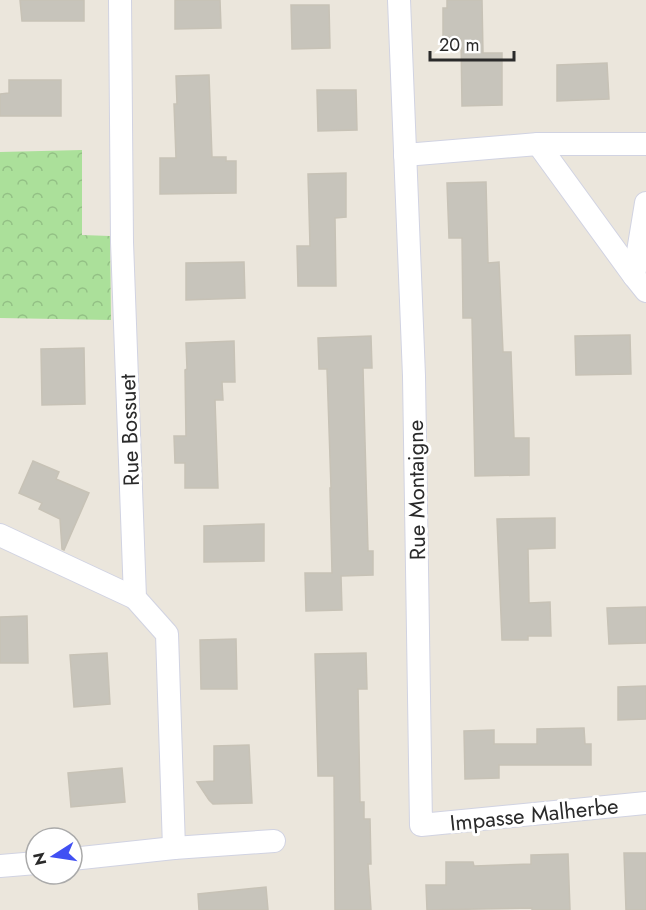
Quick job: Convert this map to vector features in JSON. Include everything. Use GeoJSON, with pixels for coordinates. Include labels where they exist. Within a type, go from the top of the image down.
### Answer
{"type":"FeatureCollection","features":[{"type":"Feature","properties":{"kind":"street","name":"Rue Bossuet"},"geometry":{"type":"LineString","coordinates":[[120,0],[122,242],[135,598]]}},
{"type":"Feature","properties":{"kind":"street","name":"Rue Montaigne"},"geometry":{"type":"LineString","coordinates":[[399,0],[414,376],[421,825]]}},
{"type":"Feature","properties":{"kind":"street"},"geometry":{"type":"LineString","coordinates":[[405,155],[538,144],[646,144]]}},
{"type":"Feature","properties":{"kind":"street"},"geometry":{"type":"LineString","coordinates":[[538,144],[640,283]]}},
{"type":"Feature","properties":{"kind":"street"},"geometry":{"type":"LineString","coordinates":[[640,283],[646,203]]}},
{"type":"Feature","properties":{"kind":"street"},"geometry":{"type":"LineString","coordinates":[[0,535],[135,598],[167,634],[174,848]]}},
{"type":"Feature","properties":{"kind":"street","name":"Impasse Malherbe"},"geometry":{"type":"LineString","coordinates":[[421,825],[646,803]]}},
{"type":"Feature","properties":{"kind":"street"},"geometry":{"type":"LineString","coordinates":[[84,858],[274,841]]}},
{"type":"Feature","properties":{"kind":"street"},"geometry":{"type":"LineString","coordinates":[[0,866],[24,864]]}},
{"type":"Feature","properties":{"kind":"green space"},"geometry":{"type":"Polygon","coordinates":[[[82,150],[82,235],[110,236],[111,320],[0,318],[0,152],[82,150]]]}},
{"type":"Feature","properties":{"kind":"building"},"geometry":{"type":"Polygon","coordinates":[[[20,0],[84,0],[84,21],[22,21],[20,0]]]}},
{"type":"Feature","properties":{"kind":"building"},"geometry":{"type":"Polygon","coordinates":[[[175,0],[220,0],[221,28],[175,29],[175,0]]]}},
{"type":"Feature","properties":{"kind":"building"},"geometry":{"type":"Polygon","coordinates":[[[447,0],[482,0],[483,53],[502,53],[502,105],[462,106],[461,39],[443,39],[443,8],[447,8],[447,0]]]}},
{"type":"Feature","properties":{"kind":"building"},"geometry":{"type":"Polygon","coordinates":[[[291,5],[329,5],[330,48],[292,49],[291,5]]]}},
{"type":"Feature","properties":{"kind":"building"},"geometry":{"type":"Polygon","coordinates":[[[607,63],[609,99],[557,101],[557,65],[607,63]]]}},
{"type":"Feature","properties":{"kind":"building"},"geometry":{"type":"Polygon","coordinates":[[[209,75],[212,157],[226,157],[226,161],[236,161],[236,193],[160,194],[160,158],[176,158],[174,104],[177,104],[176,76],[209,75]]]}},
{"type":"Feature","properties":{"kind":"building"},"geometry":{"type":"Polygon","coordinates":[[[9,80],[61,80],[61,116],[0,116],[0,94],[9,93],[9,80]]]}},
{"type":"Feature","properties":{"kind":"building"},"geometry":{"type":"Polygon","coordinates":[[[317,90],[356,90],[357,130],[318,131],[317,90]]]}},
{"type":"Feature","properties":{"kind":"building"},"geometry":{"type":"Polygon","coordinates":[[[346,173],[346,217],[335,218],[336,286],[298,286],[297,246],[310,246],[308,174],[346,173]]]}},
{"type":"Feature","properties":{"kind":"building"},"geometry":{"type":"Polygon","coordinates":[[[486,182],[488,263],[499,262],[503,352],[511,352],[514,438],[529,438],[529,475],[475,476],[472,318],[463,318],[462,238],[449,238],[447,183],[486,182]]]}},
{"type":"Feature","properties":{"kind":"building"},"geometry":{"type":"Polygon","coordinates":[[[244,262],[245,298],[186,300],[186,263],[244,262]]]}},
{"type":"Feature","properties":{"kind":"building"},"geometry":{"type":"Polygon","coordinates":[[[630,335],[631,374],[576,375],[575,336],[630,335]]]}},
{"type":"Feature","properties":{"kind":"building"},"geometry":{"type":"Polygon","coordinates":[[[371,336],[372,368],[363,368],[368,551],[373,551],[373,575],[341,576],[342,610],[306,611],[305,573],[332,573],[327,369],[319,369],[318,338],[371,336]]]}},
{"type":"Feature","properties":{"kind":"building"},"geometry":{"type":"Polygon","coordinates":[[[234,341],[235,382],[222,382],[223,400],[215,400],[218,488],[185,488],[185,463],[175,463],[174,436],[186,436],[186,343],[234,341]]]}},
{"type":"Feature","properties":{"kind":"building"},"geometry":{"type":"Polygon","coordinates":[[[84,348],[85,404],[42,405],[41,349],[84,348]]]}},
{"type":"Feature","properties":{"kind":"building"},"geometry":{"type":"Polygon","coordinates":[[[33,461],[59,472],[56,479],[89,493],[64,550],[62,549],[60,519],[39,509],[42,503],[19,493],[33,461]]]}},
{"type":"Feature","properties":{"kind":"building"},"geometry":{"type":"Polygon","coordinates":[[[555,518],[555,548],[528,549],[529,603],[550,602],[551,636],[528,636],[528,640],[502,640],[497,519],[555,518]]]}},
{"type":"Feature","properties":{"kind":"building"},"geometry":{"type":"Polygon","coordinates":[[[264,524],[264,561],[204,562],[204,526],[264,524]]]}},
{"type":"Feature","properties":{"kind":"building"},"geometry":{"type":"Polygon","coordinates":[[[646,607],[646,643],[609,644],[607,608],[646,607]]]}},
{"type":"Feature","properties":{"kind":"building"},"geometry":{"type":"Polygon","coordinates":[[[27,616],[28,663],[0,663],[0,617],[27,616]]]}},
{"type":"Feature","properties":{"kind":"building"},"geometry":{"type":"Polygon","coordinates":[[[236,639],[237,689],[201,689],[200,640],[236,639]]]}},
{"type":"Feature","properties":{"kind":"building"},"geometry":{"type":"Polygon","coordinates":[[[107,653],[110,704],[74,707],[70,655],[107,653]]]}},
{"type":"Feature","properties":{"kind":"building"},"geometry":{"type":"Polygon","coordinates":[[[366,653],[367,689],[358,689],[360,802],[364,802],[364,819],[370,819],[371,864],[368,864],[371,910],[335,910],[334,776],[318,776],[315,654],[366,653]]]}},
{"type":"Feature","properties":{"kind":"building"},"geometry":{"type":"Polygon","coordinates":[[[646,686],[646,719],[618,720],[618,687],[646,686]]]}},
{"type":"Feature","properties":{"kind":"building"},"geometry":{"type":"Polygon","coordinates":[[[584,728],[585,744],[591,744],[591,765],[499,765],[499,778],[465,779],[464,731],[494,730],[494,744],[537,744],[537,729],[584,728]]]}},
{"type":"Feature","properties":{"kind":"building"},"geometry":{"type":"Polygon","coordinates":[[[249,745],[252,803],[213,804],[197,782],[214,781],[214,746],[249,745]]]}},
{"type":"Feature","properties":{"kind":"building"},"geometry":{"type":"Polygon","coordinates":[[[122,768],[125,802],[71,807],[68,773],[122,768]]]}},
{"type":"Feature","properties":{"kind":"building"},"geometry":{"type":"Polygon","coordinates":[[[624,853],[646,853],[646,910],[626,910],[624,853]]]}},
{"type":"Feature","properties":{"kind":"building"},"geometry":{"type":"Polygon","coordinates":[[[568,854],[570,910],[532,910],[532,908],[427,910],[426,885],[446,885],[446,862],[473,862],[474,866],[531,864],[531,855],[568,854]]]}},
{"type":"Feature","properties":{"kind":"building"},"geometry":{"type":"Polygon","coordinates":[[[266,887],[268,910],[199,910],[198,894],[266,887]]]}}]}
